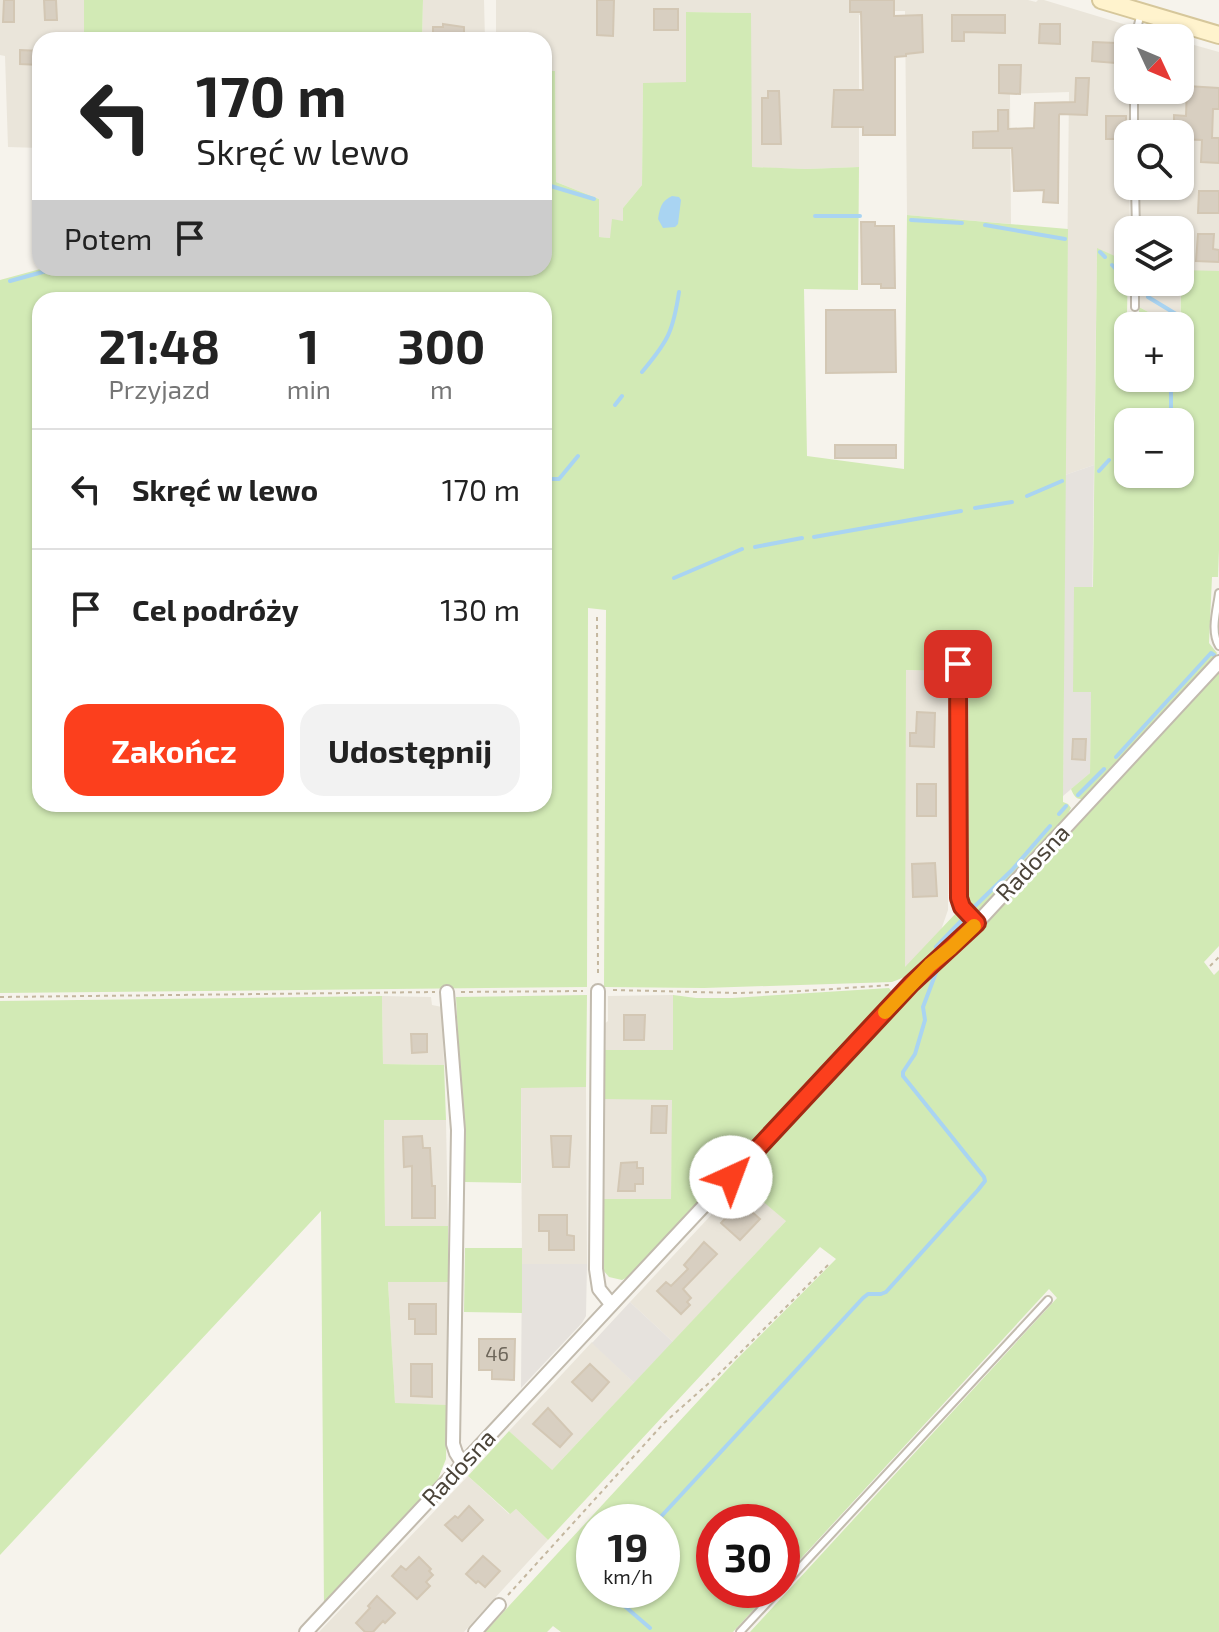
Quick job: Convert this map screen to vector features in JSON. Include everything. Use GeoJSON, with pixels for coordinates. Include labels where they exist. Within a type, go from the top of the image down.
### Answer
{"type":"FeatureCollection","features":[{"type":"Feature","properties":{"kind":"street"},"geometry":{"type":"LineString","coordinates":[[1101,0],[1219,35]]}},
{"type":"Feature","properties":{"kind":"street","name":"Radosna"},"geometry":{"type":"LineString","coordinates":[[306,1632],[921,974],[977,923],[1219,662]]}},
{"type":"Feature","properties":{"kind":"street"},"geometry":{"type":"LineString","coordinates":[[958,664],[959,898],[962,907],[977,923]]}},
{"type":"Feature","properties":{"kind":"street"},"geometry":{"type":"LineString","coordinates":[[598,991],[596,1269],[599,1289],[611,1304]]}},
{"type":"Feature","properties":{"kind":"street"},"geometry":{"type":"LineString","coordinates":[[447,992],[458,1130],[453,1444],[463,1464]]}},
{"type":"Feature","properties":{"kind":"street"},"geometry":{"type":"LineString","coordinates":[[475,1632],[499,1605]]}},
{"type":"Feature","properties":{"kind":"lane"},"geometry":{"type":"LineString","coordinates":[[1138,24],[1141,12]]}},
{"type":"Feature","properties":{"kind":"lane"},"geometry":{"type":"LineString","coordinates":[[1135,296],[1135,307]]}},
{"type":"Feature","properties":{"kind":"lane"},"geometry":{"type":"LineString","coordinates":[[1219,593],[1215,633],[1219,646]]}},
{"type":"Feature","properties":{"kind":"lane"},"geometry":{"type":"LineString","coordinates":[[800,1568],[1048,1300]]}},
{"type":"Feature","properties":{"kind":"lane"},"geometry":{"type":"LineString","coordinates":[[740,1632],[762,1608]]}},
{"type":"Feature","properties":{"kind":"path"},"geometry":{"type":"LineString","coordinates":[[597,617],[598,991]]}},
{"type":"Feature","properties":{"kind":"path"},"geometry":{"type":"LineString","coordinates":[[1210,966],[1219,957]]}},
{"type":"Feature","properties":{"kind":"path"},"geometry":{"type":"LineString","coordinates":[[499,1605],[664,1423],[718,1375],[828,1265]]}},
{"type":"Feature","properties":{"kind":"shaded area"},"geometry":{"type":"Polygon","coordinates":[[[0,0],[84,0],[84,32],[32,32],[32,148],[8,147],[5,56],[0,55],[0,0]]]}},
{"type":"Feature","properties":{"kind":"shaded area"},"geometry":{"type":"Polygon","coordinates":[[[423,0],[484,0],[485,32],[422,32],[423,0]]]}},
{"type":"Feature","properties":{"kind":"shaded area"},"geometry":{"type":"Polygon","coordinates":[[[496,0],[1044,0],[1123,24],[1114,24],[1114,104],[1130,104],[1130,120],[1114,120],[1114,200],[1129,200],[1130,216],[1114,216],[1114,256],[1097,249],[1094,465],[1065,475],[1069,92],[1010,94],[1011,224],[907,215],[905,11],[859,15],[859,167],[806,169],[751,167],[751,13],[686,12],[686,83],[643,83],[642,185],[623,208],[623,222],[610,238],[599,237],[599,199],[556,182],[552,32],[496,32],[496,0]]]}},
{"type":"Feature","properties":{"kind":"shaded area"},"geometry":{"type":"Polygon","coordinates":[[[1194,45],[1219,52],[1219,271],[1194,271],[1194,216],[1139,216],[1139,200],[1194,200],[1194,120],[1139,120],[1139,104],[1194,104],[1194,45]]]}},
{"type":"Feature","properties":{"kind":"shaded area"},"geometry":{"type":"Polygon","coordinates":[[[1139,296],[1181,296],[1180,312],[1148,312],[1139,307],[1139,296]]]}},
{"type":"Feature","properties":{"kind":"shaded area"},"geometry":{"type":"Polygon","coordinates":[[[1094,465],[1090,773],[1063,796],[1065,475],[1094,465]]]}},
{"type":"Feature","properties":{"kind":"shaded area"},"geometry":{"type":"Polygon","coordinates":[[[905,670],[948,671],[948,910],[941,930],[905,969],[905,670]]]}},
{"type":"Feature","properties":{"kind":"shaded area"},"geometry":{"type":"Polygon","coordinates":[[[673,995],[673,1050],[604,1050],[603,1025],[608,1021],[608,996],[673,995]]]}},
{"type":"Feature","properties":{"kind":"shaded area"},"geometry":{"type":"Polygon","coordinates":[[[382,996],[431,997],[432,1005],[442,1007],[444,1065],[383,1064],[382,996]]]}},
{"type":"Feature","properties":{"kind":"shaded area"},"geometry":{"type":"Polygon","coordinates":[[[521,1087],[586,1087],[587,1264],[522,1264],[521,1087]]]}},
{"type":"Feature","properties":{"kind":"shaded area"},"geometry":{"type":"Polygon","coordinates":[[[604,1099],[673,1099],[671,1200],[603,1199],[604,1099]]]}},
{"type":"Feature","properties":{"kind":"shaded area"},"geometry":{"type":"Polygon","coordinates":[[[384,1119],[446,1120],[448,1226],[385,1226],[384,1119]]]}},
{"type":"Feature","properties":{"kind":"shaded area"},"geometry":{"type":"Polygon","coordinates":[[[741,1183],[787,1220],[673,1342],[630,1302],[741,1183]]]}},
{"type":"Feature","properties":{"kind":"shaded area"},"geometry":{"type":"Polygon","coordinates":[[[522,1264],[587,1264],[586,1316],[521,1388],[522,1264]]]}},
{"type":"Feature","properties":{"kind":"shaded area"},"geometry":{"type":"Polygon","coordinates":[[[388,1282],[448,1282],[447,1405],[395,1404],[388,1282]]]}},
{"type":"Feature","properties":{"kind":"shaded area"},"geometry":{"type":"Polygon","coordinates":[[[630,1302],[673,1342],[634,1383],[592,1343],[630,1302]]]}},
{"type":"Feature","properties":{"kind":"shaded area"},"geometry":{"type":"Polygon","coordinates":[[[592,1342],[634,1383],[551,1471],[509,1431],[592,1342]]]}},
{"type":"Feature","properties":{"kind":"shaded area"},"geometry":{"type":"Polygon","coordinates":[[[468,1476],[509,1514],[516,1509],[548,1540],[464,1632],[319,1632],[468,1476]]]}},
{"type":"Feature","properties":{"kind":"green space"},"geometry":{"type":"Polygon","coordinates":[[[84,0],[423,0],[422,32],[84,32],[84,0]]]}},
{"type":"Feature","properties":{"kind":"green space"},"geometry":{"type":"Polygon","coordinates":[[[686,12],[751,13],[752,167],[859,167],[858,290],[804,289],[807,456],[904,469],[907,215],[1068,229],[1063,802],[1071,808],[1063,823],[979,914],[972,912],[965,904],[968,889],[969,638],[948,638],[948,671],[906,670],[905,967],[957,912],[965,921],[966,928],[922,966],[892,982],[704,988],[604,987],[606,610],[588,608],[587,987],[0,993],[0,280],[32,271],[32,276],[552,276],[552,71],[555,71],[556,182],[599,199],[599,237],[610,238],[612,219],[623,221],[623,208],[642,185],[643,83],[686,82],[686,12]]]}},
{"type":"Feature","properties":{"kind":"green space"},"geometry":{"type":"Polygon","coordinates":[[[1097,248],[1114,256],[1114,296],[1127,296],[1127,312],[1114,312],[1114,392],[1194,392],[1194,312],[1181,312],[1181,296],[1194,296],[1194,270],[1219,271],[1219,550],[1218,577],[1212,577],[1209,643],[1217,653],[1214,661],[1082,799],[1075,796],[1071,789],[1090,773],[1091,692],[1073,692],[1074,587],[1093,587],[1097,248]]]}},
{"type":"Feature","properties":{"kind":"green space"},"geometry":{"type":"Polygon","coordinates":[[[1219,672],[1219,946],[1204,962],[1214,975],[1219,970],[1219,1632],[750,1632],[772,1608],[800,1608],[800,1578],[1057,1298],[1049,1289],[800,1559],[800,1504],[696,1504],[696,1608],[755,1608],[733,1632],[561,1632],[553,1626],[547,1632],[485,1632],[576,1533],[576,1608],[680,1608],[680,1504],[603,1504],[736,1360],[836,1259],[820,1247],[581,1504],[576,1504],[576,1510],[548,1540],[516,1509],[510,1514],[468,1476],[509,1431],[552,1470],[786,1221],[736,1179],[928,974],[961,948],[1219,672]]]}},
{"type":"Feature","properties":{"kind":"green space"},"geometry":{"type":"Polygon","coordinates":[[[889,988],[893,993],[878,1012],[630,1276],[622,1280],[609,1277],[603,1270],[603,1199],[671,1199],[672,1100],[604,1099],[604,1050],[673,1050],[673,995],[732,998],[889,988]]]}},
{"type":"Feature","properties":{"kind":"green space"},"geometry":{"type":"Polygon","coordinates":[[[587,995],[586,1087],[521,1088],[521,1183],[465,1182],[456,997],[587,995]]]}},
{"type":"Feature","properties":{"kind":"green space"},"geometry":{"type":"Polygon","coordinates":[[[382,996],[383,1064],[444,1065],[446,1120],[384,1120],[385,1226],[448,1226],[448,1282],[388,1282],[395,1403],[447,1405],[446,1459],[436,1484],[324,1607],[321,1211],[0,1555],[0,1001],[382,996]]]}},
{"type":"Feature","properties":{"kind":"green space"},"geometry":{"type":"Polygon","coordinates":[[[465,1248],[522,1248],[522,1313],[464,1312],[465,1248]]]}},
{"type":"Feature","properties":{"kind":"water"},"geometry":{"type":"Polygon","coordinates":[[[672,196],[681,200],[678,224],[663,228],[658,219],[659,211],[672,196]]]}},
{"type":"Feature","properties":{"kind":"building"},"geometry":{"type":"Polygon","coordinates":[[[4,0],[14,0],[14,22],[3,22],[4,0]]]}},
{"type":"Feature","properties":{"kind":"building"},"geometry":{"type":"Polygon","coordinates":[[[44,0],[56,0],[57,20],[45,20],[44,0]]]}},
{"type":"Feature","properties":{"kind":"building"},"geometry":{"type":"Polygon","coordinates":[[[597,0],[614,0],[613,36],[597,35],[597,0]]]}},
{"type":"Feature","properties":{"kind":"building"},"geometry":{"type":"Polygon","coordinates":[[[850,0],[894,0],[894,16],[922,15],[923,52],[895,57],[895,135],[863,135],[863,127],[832,127],[834,90],[863,90],[861,12],[850,12],[850,0]]]}},
{"type":"Feature","properties":{"kind":"building"},"geometry":{"type":"Polygon","coordinates":[[[654,9],[678,9],[678,30],[654,30],[654,9]]]}},
{"type":"Feature","properties":{"kind":"building"},"geometry":{"type":"Polygon","coordinates":[[[952,15],[1005,15],[1005,33],[964,32],[964,41],[952,41],[952,15]]]}},
{"type":"Feature","properties":{"kind":"building"},"geometry":{"type":"Polygon","coordinates":[[[443,24],[464,27],[464,32],[433,32],[433,27],[443,27],[443,24]]]}},
{"type":"Feature","properties":{"kind":"building"},"geometry":{"type":"Polygon","coordinates":[[[1040,24],[1060,24],[1060,44],[1039,43],[1040,24]]]}},
{"type":"Feature","properties":{"kind":"building"},"geometry":{"type":"Polygon","coordinates":[[[1093,42],[1114,43],[1114,63],[1092,61],[1093,42]]]}},
{"type":"Feature","properties":{"kind":"building"},"geometry":{"type":"Polygon","coordinates":[[[20,50],[32,51],[32,65],[20,64],[20,50]]]}},
{"type":"Feature","properties":{"kind":"building"},"geometry":{"type":"Polygon","coordinates":[[[999,65],[1021,65],[1020,94],[999,93],[999,65]]]}},
{"type":"Feature","properties":{"kind":"building"},"geometry":{"type":"Polygon","coordinates":[[[1076,78],[1089,78],[1087,115],[1059,115],[1058,203],[1043,202],[1044,190],[1014,191],[1012,148],[973,148],[973,132],[998,131],[998,110],[1008,110],[1008,129],[1034,128],[1035,103],[1075,102],[1076,78]]]}},
{"type":"Feature","properties":{"kind":"building"},"geometry":{"type":"Polygon","coordinates":[[[1194,86],[1219,88],[1219,109],[1213,109],[1212,138],[1219,138],[1219,163],[1201,162],[1202,140],[1194,140],[1194,120],[1174,120],[1174,115],[1186,116],[1186,104],[1194,104],[1194,86]]]}},
{"type":"Feature","properties":{"kind":"building"},"geometry":{"type":"Polygon","coordinates":[[[768,91],[779,91],[781,144],[762,144],[762,98],[768,98],[768,91]]]}},
{"type":"Feature","properties":{"kind":"building"},"geometry":{"type":"Polygon","coordinates":[[[1106,116],[1126,116],[1126,120],[1114,120],[1114,139],[1106,139],[1106,116]]]}},
{"type":"Feature","properties":{"kind":"building"},"geometry":{"type":"Polygon","coordinates":[[[1199,191],[1219,191],[1219,213],[1198,213],[1199,191]]]}},
{"type":"Feature","properties":{"kind":"building"},"geometry":{"type":"Polygon","coordinates":[[[861,222],[894,226],[895,288],[862,284],[861,222]]]}},
{"type":"Feature","properties":{"kind":"building"},"geometry":{"type":"Polygon","coordinates":[[[1198,234],[1214,234],[1213,249],[1219,250],[1219,262],[1196,261],[1198,234]]]}},
{"type":"Feature","properties":{"kind":"building"},"geometry":{"type":"Polygon","coordinates":[[[826,310],[895,310],[896,372],[826,373],[826,310]]]}},
{"type":"Feature","properties":{"kind":"building"},"geometry":{"type":"Polygon","coordinates":[[[835,445],[896,445],[896,458],[835,458],[835,445]]]}},
{"type":"Feature","properties":{"kind":"building"},"geometry":{"type":"Polygon","coordinates":[[[917,712],[935,713],[934,747],[910,746],[910,733],[916,733],[917,712]]]}},
{"type":"Feature","properties":{"kind":"building"},"geometry":{"type":"Polygon","coordinates":[[[1073,739],[1086,739],[1085,760],[1072,759],[1073,739]]]}},
{"type":"Feature","properties":{"kind":"building"},"geometry":{"type":"Polygon","coordinates":[[[917,784],[936,784],[936,816],[917,816],[917,784]]]}},
{"type":"Feature","properties":{"kind":"building"},"geometry":{"type":"Polygon","coordinates":[[[935,863],[937,896],[913,897],[912,864],[935,863]]]}},
{"type":"Feature","properties":{"kind":"building"},"geometry":{"type":"Polygon","coordinates":[[[624,1015],[645,1015],[644,1040],[624,1040],[624,1015]]]}},
{"type":"Feature","properties":{"kind":"building"},"geometry":{"type":"Polygon","coordinates":[[[411,1034],[427,1034],[427,1052],[412,1053],[411,1034]]]}},
{"type":"Feature","properties":{"kind":"building"},"geometry":{"type":"Polygon","coordinates":[[[652,1106],[667,1106],[666,1133],[651,1133],[652,1106]]]}},
{"type":"Feature","properties":{"kind":"building"},"geometry":{"type":"Polygon","coordinates":[[[422,1136],[423,1148],[430,1148],[435,1218],[412,1218],[412,1166],[404,1167],[403,1137],[422,1136]]]}},
{"type":"Feature","properties":{"kind":"building"},"geometry":{"type":"Polygon","coordinates":[[[551,1136],[571,1136],[569,1167],[553,1167],[551,1136]]]}},
{"type":"Feature","properties":{"kind":"building"},"geometry":{"type":"Polygon","coordinates":[[[637,1162],[637,1168],[643,1168],[643,1184],[635,1184],[635,1191],[618,1191],[621,1163],[637,1162]]]}},
{"type":"Feature","properties":{"kind":"building"},"geometry":{"type":"Polygon","coordinates":[[[741,1202],[760,1219],[740,1240],[721,1223],[741,1202]]]}},
{"type":"Feature","properties":{"kind":"building"},"geometry":{"type":"Polygon","coordinates":[[[539,1215],[567,1215],[567,1235],[574,1236],[574,1250],[549,1250],[549,1231],[539,1231],[539,1215]]]}},
{"type":"Feature","properties":{"kind":"building"},"geometry":{"type":"Polygon","coordinates":[[[704,1242],[717,1254],[683,1289],[691,1298],[687,1302],[690,1305],[681,1314],[657,1291],[666,1282],[671,1286],[688,1269],[684,1265],[704,1242]]]}},
{"type":"Feature","properties":{"kind":"building"},"geometry":{"type":"Polygon","coordinates":[[[409,1304],[436,1304],[436,1334],[415,1334],[415,1319],[409,1319],[409,1304]]]}},
{"type":"Feature","properties":{"kind":"building"},"geometry":{"type":"Polygon","coordinates":[[[479,1339],[515,1339],[514,1380],[492,1379],[492,1370],[479,1370],[479,1339]]]}},
{"type":"Feature","properties":{"kind":"building"},"geometry":{"type":"Polygon","coordinates":[[[411,1364],[432,1364],[432,1397],[411,1396],[411,1364]]]}},
{"type":"Feature","properties":{"kind":"building"},"geometry":{"type":"Polygon","coordinates":[[[590,1364],[609,1382],[592,1401],[572,1382],[590,1364]]]}},
{"type":"Feature","properties":{"kind":"building"},"geometry":{"type":"Polygon","coordinates":[[[548,1408],[572,1434],[560,1447],[533,1424],[548,1408]]]}},
{"type":"Feature","properties":{"kind":"building"},"geometry":{"type":"Polygon","coordinates":[[[469,1506],[483,1520],[462,1541],[445,1525],[455,1516],[458,1518],[469,1506]]]}},
{"type":"Feature","properties":{"kind":"building"},"geometry":{"type":"Polygon","coordinates":[[[483,1556],[500,1571],[485,1587],[466,1574],[483,1556]]]}},
{"type":"Feature","properties":{"kind":"building"},"geometry":{"type":"Polygon","coordinates":[[[419,1557],[433,1575],[426,1582],[430,1586],[417,1599],[392,1576],[401,1566],[406,1570],[419,1557]]]}},
{"type":"Feature","properties":{"kind":"building"},"geometry":{"type":"Polygon","coordinates":[[[377,1596],[395,1613],[373,1632],[365,1632],[356,1623],[377,1596]]]}},
{"type":"Feature","properties":{"kind":"waterway"},"geometry":{"type":"LineString","coordinates":[[552,186],[594,199]]}},
{"type":"Feature","properties":{"kind":"waterway"},"geometry":{"type":"LineString","coordinates":[[815,216],[860,216]]}},
{"type":"Feature","properties":{"kind":"waterway"},"geometry":{"type":"LineString","coordinates":[[911,220],[962,223]]}},
{"type":"Feature","properties":{"kind":"waterway"},"geometry":{"type":"LineString","coordinates":[[985,225],[1065,239]]}},
{"type":"Feature","properties":{"kind":"waterway"},"geometry":{"type":"LineString","coordinates":[[1100,252],[1105,257]]}},
{"type":"Feature","properties":{"kind":"waterway"},"geometry":{"type":"LineString","coordinates":[[10,281],[32,275]]}},
{"type":"Feature","properties":{"kind":"waterway"},"geometry":{"type":"LineString","coordinates":[[642,372],[668,335],[679,292]]}},
{"type":"Feature","properties":{"kind":"waterway"},"geometry":{"type":"LineString","coordinates":[[1148,297],[1173,312]]}},
{"type":"Feature","properties":{"kind":"waterway"},"geometry":{"type":"LineString","coordinates":[[1171,392],[1171,408]]}},
{"type":"Feature","properties":{"kind":"waterway"},"geometry":{"type":"LineString","coordinates":[[615,405],[622,396]]}},
{"type":"Feature","properties":{"kind":"waterway"},"geometry":{"type":"LineString","coordinates":[[552,479],[559,479],[578,456]]}},
{"type":"Feature","properties":{"kind":"waterway"},"geometry":{"type":"LineString","coordinates":[[1099,471],[1109,460]]}},
{"type":"Feature","properties":{"kind":"waterway"},"geometry":{"type":"LineString","coordinates":[[1027,496],[1062,481]]}},
{"type":"Feature","properties":{"kind":"waterway"},"geometry":{"type":"LineString","coordinates":[[975,508],[1012,502]]}},
{"type":"Feature","properties":{"kind":"waterway"},"geometry":{"type":"LineString","coordinates":[[814,537],[961,511]]}},
{"type":"Feature","properties":{"kind":"waterway"},"geometry":{"type":"LineString","coordinates":[[755,547],[802,538]]}},
{"type":"Feature","properties":{"kind":"waterway"},"geometry":{"type":"LineString","coordinates":[[674,578],[742,549]]}},
{"type":"Feature","properties":{"kind":"waterway"},"geometry":{"type":"LineString","coordinates":[[1116,757],[1211,653],[1214,655]]}},
{"type":"Feature","properties":{"kind":"waterway"},"geometry":{"type":"LineString","coordinates":[[1078,795],[1104,769]]}},
{"type":"Feature","properties":{"kind":"waterway"},"geometry":{"type":"LineString","coordinates":[[1059,814],[1066,806]]}},
{"type":"Feature","properties":{"kind":"waterway"},"geometry":{"type":"LineString","coordinates":[[974,907],[1050,826]]}},
{"type":"Feature","properties":{"kind":"waterway"},"geometry":{"type":"LineString","coordinates":[[936,947],[961,921]]}},
{"type":"Feature","properties":{"kind":"waterway"},"geometry":{"type":"LineString","coordinates":[[673,1504],[863,1298],[868,1294],[886,1292],[985,1181],[903,1076],[915,1054],[925,1020],[923,1007],[937,970]]}},
{"type":"Feature","properties":{"kind":"waterway"},"geometry":{"type":"LineString","coordinates":[[627,1608],[650,1628]]}},
{"type":"Feature","properties":{"kind":"slow traffic"},"geometry":{"type":"LineString","coordinates":[[885,1012],[930,965],[974,926]]}},
{"type":"Feature","properties":{"kind":"route"},"geometry":{"type":"LineString","coordinates":[[731,1177],[911,984],[977,923],[962,907],[959,898],[958,664]]}}]}
